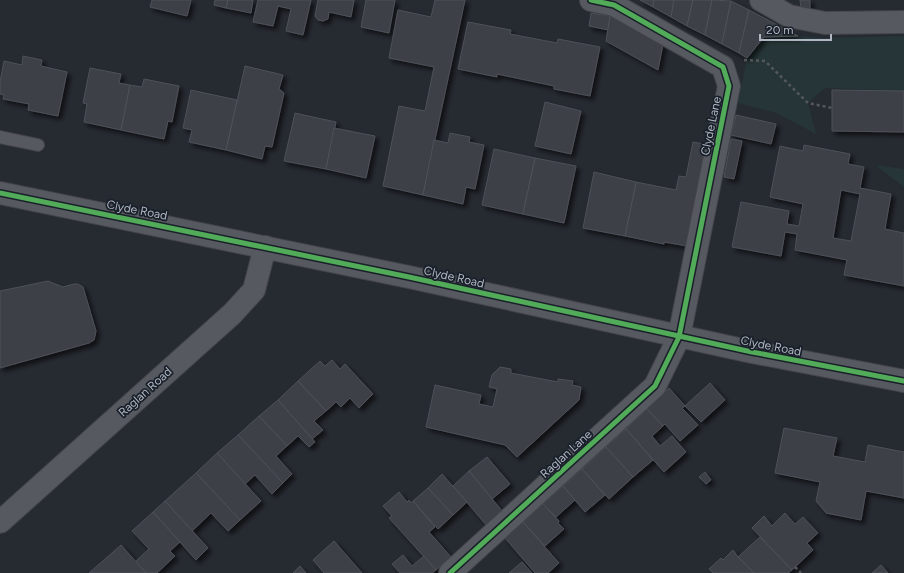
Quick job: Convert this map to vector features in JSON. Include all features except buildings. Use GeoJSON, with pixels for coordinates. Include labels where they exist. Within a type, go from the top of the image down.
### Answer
{"type":"FeatureCollection","features":[{"type":"Feature","properties":{"kind":"street","name":"Clyde Lane"},"geometry":{"type":"LineString","coordinates":[[591,0],[614,5],[723,67],[729,86],[679,337]]}},
{"type":"Feature","properties":{"kind":"street"},"geometry":{"type":"LineString","coordinates":[[761,0],[789,16],[825,23],[904,22]]}},
{"type":"Feature","properties":{"kind":"street","name":"Clyde Road"},"geometry":{"type":"LineString","coordinates":[[0,193],[265,247],[679,337],[904,381]]}},
{"type":"Feature","properties":{"kind":"street","name":"Raglan Road"},"geometry":{"type":"LineString","coordinates":[[0,522],[232,314],[254,290],[265,247]]}},
{"type":"Feature","properties":{"kind":"street","name":"Raglan Lane"},"geometry":{"type":"LineString","coordinates":[[450,573],[655,386],[679,337]]}},
{"type":"Feature","properties":{"kind":"lane"},"geometry":{"type":"LineString","coordinates":[[0,137],[38,145]]}},
{"type":"Feature","properties":{"kind":"path"},"geometry":{"type":"LineString","coordinates":[[743,60],[765,61],[808,103],[832,108]]}},
{"type":"Feature","properties":{"kind":"path"},"geometry":{"type":"LineString","coordinates":[[795,567],[801,573]]}},
{"type":"Feature","properties":{"kind":"shaded area"},"geometry":{"type":"Polygon","coordinates":[[[798,36],[824,38],[904,36],[904,91],[825,88],[808,103],[816,134],[776,113],[738,103],[747,58],[764,37],[798,36]]]}},
{"type":"Feature","properties":{"kind":"shaded area"},"geometry":{"type":"Polygon","coordinates":[[[875,165],[904,169],[904,187],[875,165]]]}},
{"type":"Feature","properties":{"kind":"cycle path"},"geometry":{"type":"LineString","coordinates":[[450,573],[655,386],[679,337],[729,86],[723,67],[614,5],[591,0]]}},
{"type":"Feature","properties":{"kind":"cycle path"},"geometry":{"type":"LineString","coordinates":[[0,193],[409,277],[752,352],[904,381]]}}]}
